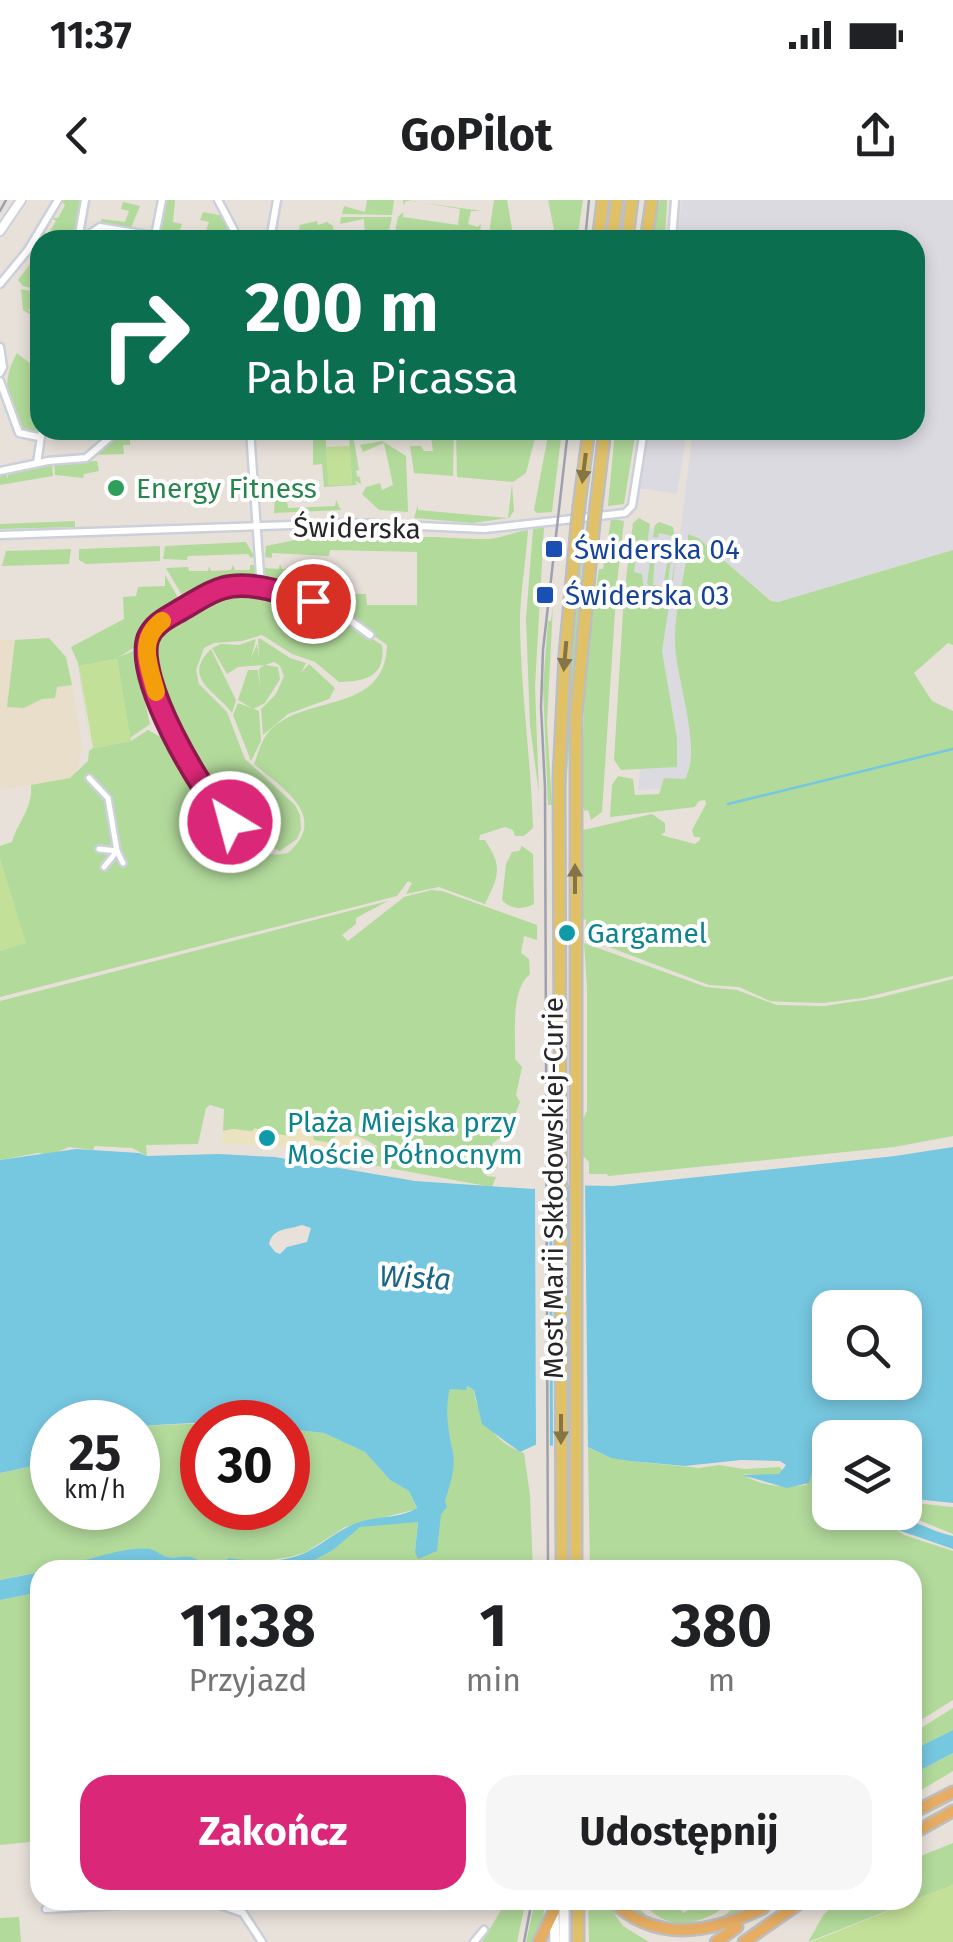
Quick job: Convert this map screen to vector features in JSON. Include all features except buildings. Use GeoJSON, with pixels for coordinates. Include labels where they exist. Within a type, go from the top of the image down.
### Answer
{"type":"FeatureCollection","features":[{"type":"Feature","properties":{"kind":"highway"},"geometry":{"type":"LineString","coordinates":[[922,1808],[953,1792]]}},
{"type":"Feature","properties":{"kind":"highway"},"geometry":{"type":"LineString","coordinates":[[922,1828],[953,1811]]}},
{"type":"Feature","properties":{"kind":"highway"},"geometry":{"type":"LineString","coordinates":[[539,1942],[552,1910]]}},
{"type":"Feature","properties":{"kind":"highway"},"geometry":{"type":"LineString","coordinates":[[618,1910],[638,1930],[671,1941],[702,1937],[759,1910]]}},
{"type":"Feature","properties":{"kind":"highway"},"geometry":{"type":"LineString","coordinates":[[716,1942],[760,1910]]}},
{"type":"Feature","properties":{"kind":"highway"},"geometry":{"type":"LineString","coordinates":[[744,1942],[790,1910]]}},
{"type":"Feature","properties":{"kind":"highway"},"geometry":{"type":"LineString","coordinates":[[755,1942],[790,1910]]}},
{"type":"Feature","properties":{"kind":"main road"},"geometry":{"type":"LineString","coordinates":[[599,230],[602,200]]}},
{"type":"Feature","properties":{"kind":"main road"},"geometry":{"type":"LineString","coordinates":[[613,230],[617,200]]}},
{"type":"Feature","properties":{"kind":"main road"},"geometry":{"type":"LineString","coordinates":[[628,230],[632,200]]}},
{"type":"Feature","properties":{"kind":"main road"},"geometry":{"type":"LineString","coordinates":[[648,230],[652,200]]}},
{"type":"Feature","properties":{"kind":"main road","name":"Most Marii Skłodowskiej-Curie"},"geometry":{"type":"LineString","coordinates":[[562,1560],[561,714],[588,440]]}},
{"type":"Feature","properties":{"kind":"main road","name":"Most Marii Skłodowskiej-Curie"},"geometry":{"type":"LineString","coordinates":[[576,1560],[574,806],[581,638],[604,440]]}},
{"type":"Feature","properties":{"kind":"main road"},"geometry":{"type":"LineString","coordinates":[[554,1910],[554,1942]]}},
{"type":"Feature","properties":{"kind":"main road"},"geometry":{"type":"LineString","coordinates":[[564,1910],[564,1942]]}},
{"type":"Feature","properties":{"kind":"main road"},"geometry":{"type":"LineString","coordinates":[[578,1910],[578,1942]]}},
{"type":"Feature","properties":{"kind":"street"},"geometry":{"type":"LineString","coordinates":[[0,231],[21,200]]}},
{"type":"Feature","properties":{"kind":"street"},"geometry":{"type":"LineString","coordinates":[[44,230],[58,200]]}},
{"type":"Feature","properties":{"kind":"street"},"geometry":{"type":"LineString","coordinates":[[81,230],[84,200]]}},
{"type":"Feature","properties":{"kind":"street"},"geometry":{"type":"LineString","coordinates":[[155,230],[162,200]]}},
{"type":"Feature","properties":{"kind":"street"},"geometry":{"type":"LineString","coordinates":[[218,200],[234,230]]}},
{"type":"Feature","properties":{"kind":"street"},"geometry":{"type":"LineString","coordinates":[[272,230],[277,200]]}},
{"type":"Feature","properties":{"kind":"street"},"geometry":{"type":"LineString","coordinates":[[673,230],[675,200]]}},
{"type":"Feature","properties":{"kind":"street"},"geometry":{"type":"LineString","coordinates":[[0,284],[30,251]]}},
{"type":"Feature","properties":{"kind":"street"},"geometry":{"type":"LineString","coordinates":[[7,276],[15,283]]}},
{"type":"Feature","properties":{"kind":"street"},"geometry":{"type":"LineString","coordinates":[[0,347],[0,373]]}},
{"type":"Feature","properties":{"kind":"street"},"geometry":{"type":"LineString","coordinates":[[0,381],[19,433],[30,434]]}},
{"type":"Feature","properties":{"kind":"street"},"geometry":{"type":"LineString","coordinates":[[38,463],[40,440]]}},
{"type":"Feature","properties":{"kind":"street"},"geometry":{"type":"LineString","coordinates":[[0,472],[86,458],[107,440]]}},
{"type":"Feature","properties":{"kind":"street"},"geometry":{"type":"LineString","coordinates":[[251,440],[261,589]]}},
{"type":"Feature","properties":{"kind":"street","name":"Świderska"},"geometry":{"type":"LineString","coordinates":[[0,535],[353,523],[485,529],[624,512],[632,506],[642,440]]}},
{"type":"Feature","properties":{"kind":"street"},"geometry":{"type":"LineString","coordinates":[[265,847],[230,822],[166,723],[146,649],[154,628],[210,593],[234,586],[322,604],[370,634]]}},
{"type":"Feature","properties":{"kind":"street"},"geometry":{"type":"LineString","coordinates":[[88,778],[108,798],[123,863]]}},
{"type":"Feature","properties":{"kind":"street"},"geometry":{"type":"LineString","coordinates":[[99,849],[119,853]]}},
{"type":"Feature","properties":{"kind":"street"},"geometry":{"type":"LineString","coordinates":[[104,867],[119,853]]}},
{"type":"Feature","properties":{"kind":"street"},"geometry":{"type":"LineString","coordinates":[[234,1910],[243,1913],[262,1942]]}},
{"type":"Feature","properties":{"kind":"street"},"geometry":{"type":"LineString","coordinates":[[474,1942],[484,1930]]}},
{"type":"Feature","properties":{"kind":"shaded area"},"geometry":{"type":"Polygon","coordinates":[[[682,200],[953,200],[953,550],[778,602],[689,534],[675,638],[691,735],[690,770],[685,779],[664,779],[660,789],[638,790],[640,769],[677,767],[677,738],[662,651],[668,606],[626,605],[635,528],[673,529],[680,534],[692,440],[925,440],[925,230],[678,230],[682,200]]]}},
{"type":"Feature","properties":{"kind":"shaded area"},"geometry":{"type":"Polygon","coordinates":[[[647,440],[685,440],[677,494],[640,488],[647,440]]]}},
{"type":"Feature","properties":{"kind":"shaded area"},"geometry":{"type":"Polygon","coordinates":[[[45,639],[67,686],[72,685],[82,748],[77,770],[74,778],[0,790],[0,640],[45,639]]]}},
{"type":"Feature","properties":{"kind":"green space"},"geometry":{"type":"Polygon","coordinates":[[[61,200],[83,200],[78,230],[50,230],[56,221],[52,218],[58,218],[65,205],[61,200]]]}},
{"type":"Feature","properties":{"kind":"green space"},"geometry":{"type":"Polygon","coordinates":[[[165,200],[175,200],[173,222],[182,224],[180,230],[159,230],[165,200]]]}},
{"type":"Feature","properties":{"kind":"green space"},"geometry":{"type":"Polygon","coordinates":[[[367,200],[394,200],[392,215],[342,214],[344,206],[365,212],[367,200]]]}},
{"type":"Feature","properties":{"kind":"green space"},"geometry":{"type":"Polygon","coordinates":[[[494,200],[507,200],[512,230],[490,230],[494,200]]]}},
{"type":"Feature","properties":{"kind":"green space"},"geometry":{"type":"Polygon","coordinates":[[[548,200],[583,200],[578,230],[554,230],[548,200]]]}},
{"type":"Feature","properties":{"kind":"green space"},"geometry":{"type":"Polygon","coordinates":[[[660,200],[667,200],[666,230],[653,230],[660,200]]]}},
{"type":"Feature","properties":{"kind":"green space"},"geometry":{"type":"Polygon","coordinates":[[[123,202],[140,206],[130,230],[102,225],[101,219],[125,222],[129,211],[121,209],[123,202]]]}},
{"type":"Feature","properties":{"kind":"green space"},"geometry":{"type":"Polygon","coordinates":[[[421,203],[482,211],[471,211],[468,224],[481,224],[480,230],[395,230],[403,212],[403,217],[458,225],[460,209],[421,203]]]}},
{"type":"Feature","properties":{"kind":"green space"},"geometry":{"type":"Polygon","coordinates":[[[203,212],[223,216],[231,230],[206,230],[209,222],[200,220],[203,212]]]}},
{"type":"Feature","properties":{"kind":"green space"},"geometry":{"type":"Polygon","coordinates":[[[341,217],[392,217],[389,230],[365,230],[364,219],[340,224],[341,217]]]}},
{"type":"Feature","properties":{"kind":"green space"},"geometry":{"type":"Polygon","coordinates":[[[327,222],[334,230],[299,230],[300,225],[327,222]]]}},
{"type":"Feature","properties":{"kind":"green space"},"geometry":{"type":"Polygon","coordinates":[[[30,264],[30,288],[18,280],[30,264]]]}},
{"type":"Feature","properties":{"kind":"green space"},"geometry":{"type":"Polygon","coordinates":[[[21,289],[30,291],[30,314],[23,310],[21,289]]]}},
{"type":"Feature","properties":{"kind":"green space"},"geometry":{"type":"Polygon","coordinates":[[[17,353],[30,363],[30,433],[21,430],[13,408],[7,382],[17,353]]]}},
{"type":"Feature","properties":{"kind":"green space"},"geometry":{"type":"Polygon","coordinates":[[[111,440],[130,440],[130,445],[123,445],[124,454],[94,455],[111,440]]]}},
{"type":"Feature","properties":{"kind":"green space"},"geometry":{"type":"Polygon","coordinates":[[[313,440],[326,440],[329,485],[352,484],[349,440],[354,440],[361,484],[355,481],[357,485],[324,487],[322,464],[313,465],[313,440]]]}},
{"type":"Feature","properties":{"kind":"green space"},"geometry":{"type":"Polygon","coordinates":[[[431,440],[454,440],[453,476],[414,473],[410,446],[433,451],[431,440]]]}},
{"type":"Feature","properties":{"kind":"green space"},"geometry":{"type":"Polygon","coordinates":[[[456,440],[534,440],[526,473],[513,482],[457,477],[456,440]]]}},
{"type":"Feature","properties":{"kind":"green space"},"geometry":{"type":"Polygon","coordinates":[[[547,440],[561,440],[552,512],[534,510],[547,440]]]}},
{"type":"Feature","properties":{"kind":"green space"},"geometry":{"type":"Polygon","coordinates":[[[614,440],[634,440],[624,504],[608,506],[614,440]]]}},
{"type":"Feature","properties":{"kind":"green space"},"geometry":{"type":"Polygon","coordinates":[[[382,441],[406,456],[408,512],[379,510],[362,494],[366,487],[380,483],[382,490],[393,485],[384,443],[363,452],[360,445],[382,441]]]}},
{"type":"Feature","properties":{"kind":"green space"},"geometry":{"type":"Polygon","coordinates":[[[350,446],[352,484],[328,485],[326,447],[350,446]]]}},
{"type":"Feature","properties":{"kind":"green space"},"geometry":{"type":"Polygon","coordinates":[[[97,461],[99,471],[84,474],[83,478],[55,475],[54,462],[97,461]]]}},
{"type":"Feature","properties":{"kind":"green space"},"geometry":{"type":"Polygon","coordinates":[[[52,463],[53,476],[0,485],[0,474],[6,473],[8,479],[8,473],[52,463]]]}},
{"type":"Feature","properties":{"kind":"green space"},"geometry":{"type":"Polygon","coordinates":[[[512,484],[514,511],[509,518],[472,523],[414,518],[418,505],[418,510],[508,518],[512,484]]]}},
{"type":"Feature","properties":{"kind":"green space"},"geometry":{"type":"Polygon","coordinates":[[[275,492],[282,492],[282,502],[287,502],[288,508],[335,506],[336,500],[341,510],[274,513],[275,492]]]}},
{"type":"Feature","properties":{"kind":"green space"},"geometry":{"type":"Polygon","coordinates":[[[639,518],[650,524],[647,545],[637,551],[634,572],[642,574],[644,589],[650,595],[660,597],[670,590],[680,534],[662,651],[677,738],[677,767],[621,770],[614,760],[624,595],[633,523],[639,518]]]}},
{"type":"Feature","properties":{"kind":"green space"},"geometry":{"type":"Polygon","coordinates":[[[611,519],[624,521],[602,812],[591,820],[588,810],[584,811],[581,795],[586,658],[611,519]]]}},
{"type":"Feature","properties":{"kind":"green space"},"geometry":{"type":"Polygon","coordinates":[[[75,521],[75,527],[0,529],[0,524],[75,521]]]}},
{"type":"Feature","properties":{"kind":"green space"},"geometry":{"type":"Polygon","coordinates":[[[659,522],[673,527],[674,533],[668,584],[664,589],[656,591],[647,584],[651,553],[655,553],[653,585],[663,587],[672,536],[659,533],[658,538],[653,537],[659,522]]]}},
{"type":"Feature","properties":{"kind":"green space"},"geometry":{"type":"Polygon","coordinates":[[[585,524],[565,804],[569,682],[585,524]]]}},
{"type":"Feature","properties":{"kind":"green space"},"geometry":{"type":"Polygon","coordinates":[[[544,527],[535,686],[539,794],[530,726],[526,618],[533,529],[544,527]]]}},
{"type":"Feature","properties":{"kind":"green space"},"geometry":{"type":"Polygon","coordinates":[[[528,530],[520,624],[533,828],[524,836],[515,836],[513,830],[505,827],[480,835],[479,840],[485,840],[497,865],[485,904],[439,887],[406,894],[412,883],[408,881],[397,896],[0,997],[0,951],[25,942],[0,859],[0,846],[12,842],[27,809],[31,785],[70,778],[88,761],[93,748],[131,741],[148,730],[159,736],[167,735],[200,793],[231,832],[268,854],[288,853],[300,840],[303,815],[297,804],[254,764],[261,744],[282,721],[357,694],[372,683],[383,668],[387,645],[326,599],[266,587],[264,568],[279,569],[280,564],[282,569],[302,569],[304,564],[305,569],[313,569],[314,563],[324,563],[325,582],[329,563],[330,585],[348,584],[349,594],[366,594],[367,605],[417,605],[417,552],[330,550],[329,556],[272,553],[272,558],[265,557],[266,546],[309,537],[488,539],[528,530]]]}},
{"type":"Feature","properties":{"kind":"green space"},"geometry":{"type":"Polygon","coordinates":[[[688,534],[698,538],[771,601],[778,602],[953,550],[953,645],[948,643],[914,673],[932,701],[953,711],[953,976],[863,998],[823,1003],[770,1001],[739,987],[709,985],[585,938],[586,920],[580,917],[579,831],[652,814],[665,823],[661,835],[695,844],[700,840],[692,830],[705,800],[695,807],[610,817],[612,785],[618,776],[633,779],[635,795],[659,794],[664,778],[685,779],[690,766],[690,731],[675,642],[688,534]]]}},
{"type":"Feature","properties":{"kind":"green space"},"geometry":{"type":"Polygon","coordinates":[[[246,542],[254,556],[251,558],[248,554],[163,559],[165,546],[246,542]]]}},
{"type":"Feature","properties":{"kind":"green space"},"geometry":{"type":"Polygon","coordinates":[[[160,546],[160,561],[86,564],[79,560],[79,549],[160,546]]]}},
{"type":"Feature","properties":{"kind":"green space"},"geometry":{"type":"Polygon","coordinates":[[[71,549],[69,564],[2,566],[6,551],[71,549]]]}},
{"type":"Feature","properties":{"kind":"green space"},"geometry":{"type":"Polygon","coordinates":[[[233,565],[235,570],[250,570],[250,565],[255,565],[257,584],[221,586],[187,604],[166,568],[208,571],[209,566],[211,571],[231,570],[233,565]]]}},
{"type":"Feature","properties":{"kind":"green space"},"geometry":{"type":"Polygon","coordinates":[[[165,575],[183,606],[153,627],[143,648],[135,647],[119,657],[133,651],[150,724],[130,738],[117,659],[79,666],[90,743],[78,663],[71,647],[124,619],[123,597],[136,596],[138,587],[165,586],[165,575]]]}},
{"type":"Feature","properties":{"kind":"green space"},"geometry":{"type":"Polygon","coordinates":[[[235,589],[316,604],[382,645],[377,671],[357,680],[339,682],[315,662],[292,654],[262,635],[204,648],[196,670],[199,684],[227,712],[245,759],[295,805],[300,815],[297,839],[280,851],[246,831],[199,776],[168,720],[151,658],[153,637],[161,628],[199,602],[235,589]]]}},
{"type":"Feature","properties":{"kind":"green space"},"geometry":{"type":"Polygon","coordinates":[[[553,605],[547,723],[552,805],[548,805],[543,687],[548,621],[553,605]]]}},
{"type":"Feature","properties":{"kind":"green space"},"geometry":{"type":"Polygon","coordinates":[[[49,638],[66,657],[72,685],[57,687],[55,698],[42,699],[24,708],[7,707],[15,640],[49,638]]]}},
{"type":"Feature","properties":{"kind":"green space"},"geometry":{"type":"Polygon","coordinates":[[[256,639],[251,658],[257,644],[259,659],[261,639],[290,658],[306,663],[301,673],[309,664],[335,688],[329,699],[288,714],[263,735],[261,709],[276,694],[284,676],[280,666],[274,662],[265,665],[278,667],[280,679],[265,703],[253,709],[238,700],[248,670],[258,670],[260,688],[259,669],[264,665],[238,667],[227,674],[212,648],[256,639]]]}},
{"type":"Feature","properties":{"kind":"green space"},"geometry":{"type":"Polygon","coordinates":[[[211,649],[236,700],[232,713],[200,676],[199,668],[211,649]]]}},
{"type":"Feature","properties":{"kind":"green space"},"geometry":{"type":"Polygon","coordinates":[[[139,651],[145,653],[167,730],[159,732],[152,720],[139,651]]]}},
{"type":"Feature","properties":{"kind":"green space"},"geometry":{"type":"Polygon","coordinates":[[[117,659],[131,741],[93,748],[79,666],[117,659]]]}},
{"type":"Feature","properties":{"kind":"green space"},"geometry":{"type":"Polygon","coordinates":[[[238,703],[259,711],[261,741],[251,761],[233,715],[238,703]]]}},
{"type":"Feature","properties":{"kind":"green space"},"geometry":{"type":"Polygon","coordinates":[[[522,846],[533,854],[534,904],[517,908],[502,900],[506,864],[512,852],[522,846]]]}},
{"type":"Feature","properties":{"kind":"green space"},"geometry":{"type":"Polygon","coordinates":[[[0,859],[26,943],[0,951],[0,859]]]}},
{"type":"Feature","properties":{"kind":"green space"},"geometry":{"type":"Polygon","coordinates":[[[431,890],[537,925],[537,940],[524,936],[521,953],[529,959],[530,974],[519,991],[515,1014],[515,1059],[522,1067],[516,1095],[520,1102],[514,1117],[504,1125],[505,1134],[492,1144],[489,1156],[479,1166],[487,1176],[496,1177],[492,1187],[372,1165],[377,1146],[358,1136],[330,1143],[313,1140],[310,1121],[295,1128],[291,1136],[223,1131],[224,1109],[210,1105],[198,1144],[146,1145],[147,1156],[132,1148],[95,1146],[93,1150],[69,1147],[50,1155],[38,1153],[0,1160],[0,1001],[388,901],[356,918],[356,924],[342,935],[348,941],[404,897],[431,890]]]}},
{"type":"Feature","properties":{"kind":"green space"},"geometry":{"type":"Polygon","coordinates":[[[584,943],[706,987],[737,990],[777,1005],[824,1006],[878,998],[953,979],[953,1136],[894,1147],[608,1176],[589,1174],[589,1162],[582,1155],[582,1121],[587,1111],[584,943]]]}},
{"type":"Feature","properties":{"kind":"green space"},"geometry":{"type":"Polygon","coordinates":[[[466,1386],[474,1390],[490,1429],[506,1444],[524,1453],[533,1560],[315,1560],[360,1526],[418,1521],[415,1552],[445,1501],[450,1389],[466,1386]]]}},
{"type":"Feature","properties":{"kind":"green space"},"geometry":{"type":"Polygon","coordinates":[[[180,1424],[180,1530],[310,1530],[310,1431],[324,1433],[365,1452],[390,1480],[409,1491],[417,1509],[345,1527],[306,1552],[290,1557],[194,1560],[142,1550],[95,1560],[30,1560],[30,1574],[0,1580],[0,1473],[28,1467],[30,1530],[160,1530],[160,1425],[180,1424]]]}},
{"type":"Feature","properties":{"kind":"green space"},"geometry":{"type":"Polygon","coordinates":[[[588,1447],[630,1461],[699,1468],[780,1467],[783,1472],[774,1476],[743,1474],[758,1482],[782,1486],[806,1485],[812,1470],[812,1530],[897,1530],[953,1551],[953,1700],[922,1719],[922,1560],[590,1560],[588,1447]]]}},
{"type":"Feature","properties":{"kind":"green space"},"geometry":{"type":"Polygon","coordinates":[[[922,1504],[953,1507],[953,1534],[922,1521],[922,1504]]]}},
{"type":"Feature","properties":{"kind":"green space"},"geometry":{"type":"Polygon","coordinates":[[[30,1594],[30,1842],[0,1845],[0,1600],[30,1594]]]}},
{"type":"Feature","properties":{"kind":"green space"},"geometry":{"type":"Polygon","coordinates":[[[953,1708],[953,1730],[922,1746],[922,1727],[953,1708]]]}},
{"type":"Feature","properties":{"kind":"green space"},"geometry":{"type":"Polygon","coordinates":[[[953,1753],[953,1771],[922,1790],[922,1769],[953,1753]]]}},
{"type":"Feature","properties":{"kind":"green space"},"geometry":{"type":"Polygon","coordinates":[[[953,1843],[953,1885],[922,1897],[922,1855],[953,1843]]]}},
{"type":"Feature","properties":{"kind":"green space"},"geometry":{"type":"Polygon","coordinates":[[[953,1885],[953,1942],[811,1942],[891,1910],[922,1910],[922,1897],[953,1885]]]}},
{"type":"Feature","properties":{"kind":"green space"},"geometry":{"type":"Polygon","coordinates":[[[501,1910],[524,1910],[517,1942],[482,1942],[501,1910]]]}},
{"type":"Feature","properties":{"kind":"green space"},"geometry":{"type":"Polygon","coordinates":[[[533,1910],[544,1910],[541,1928],[533,1942],[526,1942],[533,1910]]]}},
{"type":"Feature","properties":{"kind":"green space"},"geometry":{"type":"Polygon","coordinates":[[[588,1910],[612,1910],[623,1926],[649,1942],[589,1942],[588,1910]]]}},
{"type":"Feature","properties":{"kind":"green space"},"geometry":{"type":"Polygon","coordinates":[[[626,1910],[641,1910],[672,1927],[696,1927],[740,1910],[704,1927],[675,1933],[646,1928],[626,1910]]]}},
{"type":"Feature","properties":{"kind":"green space"},"geometry":{"type":"Polygon","coordinates":[[[719,1910],[686,1923],[674,1923],[652,1912],[719,1910]]]}},
{"type":"Feature","properties":{"kind":"green space"},"geometry":{"type":"Polygon","coordinates":[[[829,1910],[889,1910],[808,1942],[829,1910]]]}},
{"type":"Feature","properties":{"kind":"green space"},"geometry":{"type":"Polygon","coordinates":[[[19,1917],[21,1942],[0,1942],[0,1918],[19,1917]]]}},
{"type":"Feature","properties":{"kind":"sand","name":"Plaża Miejska przy Moście Północnym"},"geometry":{"type":"Polygon","coordinates":[[[305,1118],[310,1121],[314,1140],[330,1143],[337,1134],[351,1134],[364,1140],[356,1159],[276,1146],[221,1144],[223,1131],[234,1129],[250,1133],[255,1128],[291,1136],[305,1118]]]}},
{"type":"Feature","properties":{"kind":"water","name":"Wisła"},"geometry":{"type":"Polygon","coordinates":[[[953,1147],[953,1503],[922,1500],[922,1420],[812,1420],[809,1483],[787,1488],[742,1475],[779,1474],[786,1465],[780,1461],[741,1460],[685,1466],[611,1458],[588,1447],[535,1445],[520,1452],[482,1424],[474,1390],[467,1386],[466,1390],[450,1389],[448,1397],[454,1465],[447,1507],[441,1514],[437,1551],[418,1559],[418,1522],[360,1527],[315,1560],[278,1560],[307,1552],[355,1524],[417,1508],[409,1491],[390,1480],[365,1452],[324,1433],[310,1431],[310,1400],[180,1400],[180,1424],[160,1425],[160,1400],[30,1400],[30,1466],[0,1473],[0,1160],[76,1149],[147,1156],[219,1154],[275,1157],[415,1181],[533,1189],[546,1185],[613,1186],[953,1147]],[[302,1225],[282,1230],[269,1244],[280,1254],[287,1247],[307,1242],[311,1228],[302,1225]]]}},
{"type":"Feature","properties":{"kind":"water"},"geometry":{"type":"Polygon","coordinates":[[[922,1525],[953,1536],[953,1549],[901,1531],[922,1530],[922,1525]]]}},
{"type":"Feature","properties":{"kind":"water"},"geometry":{"type":"Polygon","coordinates":[[[144,1549],[167,1557],[197,1560],[89,1560],[144,1549]]]}},
{"type":"Feature","properties":{"kind":"water"},"geometry":{"type":"Polygon","coordinates":[[[30,1574],[30,1594],[0,1600],[0,1580],[30,1574]]]}},
{"type":"Feature","properties":{"kind":"water"},"geometry":{"type":"Polygon","coordinates":[[[953,1730],[953,1753],[922,1769],[922,1746],[953,1730]]]}},
{"type":"Feature","properties":{"kind":"pier"},"geometry":{"type":"Polygon","coordinates":[[[585,1179],[588,1452],[570,1451],[569,1180],[585,1179]]]}},
{"type":"Feature","properties":{"kind":"pier"},"geometry":{"type":"Polygon","coordinates":[[[549,1180],[550,1451],[536,1450],[535,1183],[549,1180]]]}},
{"type":"Feature","properties":{"kind":"pier"},"geometry":{"type":"Polygon","coordinates":[[[552,1180],[567,1180],[568,1451],[553,1451],[552,1180]]]}},
{"type":"Feature","properties":{"kind":"waterway"},"geometry":{"type":"LineString","coordinates":[[728,804],[953,749]]}},
{"type":"Feature","properties":{"kind":"tram line"},"geometry":{"type":"LineString","coordinates":[[0,211],[6,200]]}},
{"type":"Feature","properties":{"kind":"tram line"},"geometry":{"type":"LineString","coordinates":[[586,230],[589,200]]}},
{"type":"Feature","properties":{"kind":"tram line"},"geometry":{"type":"LineString","coordinates":[[548,1560],[545,788],[541,707],[543,650],[567,440]]}},
{"type":"Feature","properties":{"kind":"tram line"},"geometry":{"type":"LineString","coordinates":[[524,1942],[530,1910]]}},
{"type":"Feature","properties":{"kind":"slow traffic"},"geometry":{"type":"LineString","coordinates":[[156,692],[146,649],[151,632],[162,621]]}},
{"type":"Feature","properties":{"kind":"place","name":"Energy Fitness"},"geometry":{"type":"Point","coordinates":[116,488]}},
{"type":"Feature","properties":{"kind":"place","name":"Świderska 04"},"geometry":{"type":"Point","coordinates":[554,549]}},
{"type":"Feature","properties":{"kind":"place","name":"Świderska 03"},"geometry":{"type":"Point","coordinates":[545,595]}},
{"type":"Feature","properties":{"kind":"place","name":"Gargamel"},"geometry":{"type":"Point","coordinates":[567,933]}},
{"type":"Feature","properties":{"kind":"place","name":"Plaża Miejska przy Moście Północnym"},"geometry":{"type":"Point","coordinates":[267,1138]}},
{"type":"Feature","properties":{"kind":"route"},"geometry":{"type":"LineString","coordinates":[[230,822],[166,723],[147,656],[149,637],[164,620],[227,587],[261,589],[313,601]]}}]}
